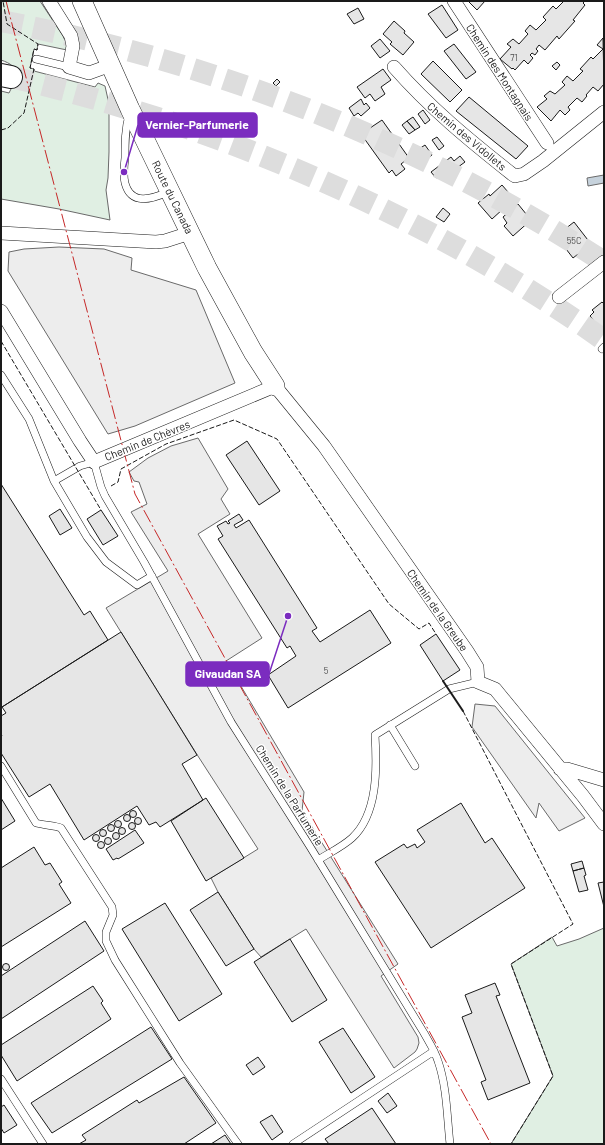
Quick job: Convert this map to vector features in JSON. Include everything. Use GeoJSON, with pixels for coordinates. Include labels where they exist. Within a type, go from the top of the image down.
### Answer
{"type":"FeatureCollection","features":[{"type":"Feature","properties":{"kind":"street"},"geometry":{"type":"LineString","coordinates":[[49,1],[71,36],[73,46],[69,68],[89,73],[111,65]]}},
{"type":"Feature","properties":{"kind":"street","name":"Route du Canada"},"geometry":{"type":"LineString","coordinates":[[82,1],[130,109],[190,233],[231,314],[275,386]]}},
{"type":"Feature","properties":{"kind":"street","name":"Chemin des Montagnais"},"geometry":{"type":"LineString","coordinates":[[454,1],[547,143]]}},
{"type":"Feature","properties":{"kind":"street","name":"Chemin des Vidollets"},"geometry":{"type":"LineString","coordinates":[[394,67],[422,98],[446,120],[515,176],[524,174],[543,161],[604,112]]}},
{"type":"Feature","properties":{"kind":"street"},"geometry":{"type":"LineString","coordinates":[[1,233],[156,242],[165,241],[190,233]]}},
{"type":"Feature","properties":{"kind":"street"},"geometry":{"type":"LineString","coordinates":[[559,297],[604,262]]}},
{"type":"Feature","properties":{"kind":"street","name":"Chemin de Chèvres"},"geometry":{"type":"LineString","coordinates":[[1,311],[94,462],[275,386]]}},
{"type":"Feature","properties":{"kind":"street","name":"Chemin de la Greube"},"geometry":{"type":"LineString","coordinates":[[275,386],[324,446],[477,667],[478,682]]}},
{"type":"Feature","properties":{"kind":"street"},"geometry":{"type":"LineString","coordinates":[[478,682],[495,689],[604,824]]}},
{"type":"Feature","properties":{"kind":"street"},"geometry":{"type":"LineString","coordinates":[[560,769],[571,770],[604,780]]}},
{"type":"Feature","properties":{"kind":"lane"},"geometry":{"type":"LineString","coordinates":[[36,59],[69,68]]}},
{"type":"Feature","properties":{"kind":"lane"},"geometry":{"type":"LineString","coordinates":[[130,109],[125,126],[124,177],[127,188],[134,196],[143,199],[151,199],[170,191]]}},
{"type":"Feature","properties":{"kind":"lane"},"geometry":{"type":"LineString","coordinates":[[1,375],[29,419],[54,481],[87,537],[106,562],[137,585],[152,576]]}},
{"type":"Feature","properties":{"kind":"lane"},"geometry":{"type":"LineString","coordinates":[[54,481],[80,466],[94,462]]}},
{"type":"Feature","properties":{"kind":"lane","name":"Chemin de la Parfumerie"},"geometry":{"type":"LineString","coordinates":[[94,462],[100,487],[152,576],[231,722],[318,860],[434,1051],[441,1074],[450,1144]]}},
{"type":"Feature","properties":{"kind":"lane"},"geometry":{"type":"LineString","coordinates":[[318,860],[353,837],[366,820],[372,799],[377,757],[375,735],[448,689],[478,682]]}},
{"type":"Feature","properties":{"kind":"lane"},"geometry":{"type":"LineString","coordinates":[[390,725],[415,766]]}},
{"type":"Feature","properties":{"kind":"lane"},"geometry":{"type":"LineString","coordinates":[[1,766],[36,823],[61,828],[112,906],[113,915],[106,932],[106,941],[115,960],[180,1063],[238,1144]]}},
{"type":"Feature","properties":{"kind":"lane"},"geometry":{"type":"LineString","coordinates":[[293,1144],[434,1051]]}},
{"type":"Feature","properties":{"kind":"lane"},"geometry":{"type":"LineString","coordinates":[[1,1080],[43,1144]]}},
{"type":"Feature","properties":{"kind":"green space"},"geometry":{"type":"Polygon","coordinates":[[[1,1],[40,1],[63,36],[67,50],[38,44],[37,50],[34,49],[30,68],[34,69],[34,71],[95,87],[98,83],[105,86],[109,104],[109,152],[106,190],[110,220],[1,199],[1,91],[9,93],[16,77],[16,73],[12,66],[1,60],[1,1]]]}},
{"type":"Feature","properties":{"kind":"green space"},"geometry":{"type":"Polygon","coordinates":[[[604,928],[604,1144],[511,1144],[553,1076],[511,964],[552,937],[557,946],[579,939],[604,928]]]}},
{"type":"Feature","properties":{"kind":"shaded area"},"geometry":{"type":"Polygon","coordinates":[[[604,175],[604,183],[588,186],[587,178],[604,175]]]}},
{"type":"Feature","properties":{"kind":"shaded area"},"geometry":{"type":"Polygon","coordinates":[[[59,247],[104,249],[132,258],[131,270],[196,290],[235,383],[135,426],[108,434],[8,271],[9,252],[24,249],[59,247]]]}},
{"type":"Feature","properties":{"kind":"shaded area"},"geometry":{"type":"Polygon","coordinates":[[[198,438],[228,489],[221,499],[230,514],[198,534],[262,638],[226,661],[304,792],[302,811],[398,964],[381,976],[418,1037],[419,1043],[415,1052],[394,1068],[306,929],[261,957],[254,949],[218,892],[211,878],[258,849],[196,753],[106,608],[168,571],[131,512],[147,504],[139,482],[134,481],[129,472],[148,458],[171,446],[198,438]]]}},
{"type":"Feature","properties":{"kind":"shaded area"},"geometry":{"type":"Polygon","coordinates":[[[475,704],[495,706],[585,818],[559,831],[539,803],[536,818],[472,727],[475,704]]]}},
{"type":"Feature","properties":{"kind":"building"},"geometry":{"type":"Polygon","coordinates":[[[468,1],[485,1],[477,10],[468,1]]]}},
{"type":"Feature","properties":{"kind":"building"},"geometry":{"type":"Polygon","coordinates":[[[564,1],[585,1],[583,3],[585,5],[573,20],[575,21],[559,39],[557,36],[545,50],[539,45],[536,49],[538,51],[535,55],[532,53],[530,55],[533,58],[528,64],[524,60],[515,70],[500,59],[511,47],[507,44],[513,39],[519,44],[528,34],[525,31],[530,25],[536,30],[546,20],[543,17],[553,6],[556,9],[564,1]]]}},
{"type":"Feature","properties":{"kind":"building"},"geometry":{"type":"Polygon","coordinates":[[[442,5],[458,30],[446,38],[428,14],[442,5]]]}},
{"type":"Feature","properties":{"kind":"building"},"geometry":{"type":"Polygon","coordinates":[[[358,8],[364,19],[354,24],[347,14],[358,8]]]}},
{"type":"Feature","properties":{"kind":"building"},"geometry":{"type":"Polygon","coordinates":[[[394,21],[414,42],[403,55],[390,44],[392,42],[383,34],[394,21]]]}},
{"type":"Feature","properties":{"kind":"building"},"geometry":{"type":"Polygon","coordinates":[[[603,38],[604,84],[598,91],[593,87],[582,102],[577,98],[568,107],[570,110],[565,115],[560,110],[551,121],[537,107],[547,99],[544,96],[550,91],[555,94],[565,85],[562,82],[567,76],[573,81],[583,71],[580,69],[591,57],[593,59],[603,49],[597,45],[603,38]]]}},
{"type":"Feature","properties":{"kind":"building"},"geometry":{"type":"Polygon","coordinates":[[[380,39],[390,51],[380,58],[371,46],[380,39]]]}},
{"type":"Feature","properties":{"kind":"building"},"geometry":{"type":"Polygon","coordinates":[[[454,44],[476,72],[466,79],[444,51],[454,44]]]}},
{"type":"Feature","properties":{"kind":"building"},"geometry":{"type":"Polygon","coordinates":[[[433,61],[462,90],[450,102],[421,74],[433,61]]]}},
{"type":"Feature","properties":{"kind":"building"},"geometry":{"type":"Polygon","coordinates":[[[557,62],[560,65],[556,70],[552,66],[557,62]]]}},
{"type":"Feature","properties":{"kind":"building"},"geometry":{"type":"Polygon","coordinates":[[[383,69],[391,80],[381,87],[385,94],[375,101],[370,94],[365,98],[357,87],[383,69]]]}},
{"type":"Feature","properties":{"kind":"building"},"geometry":{"type":"Polygon","coordinates":[[[277,79],[280,82],[276,86],[273,83],[277,79]]]}},
{"type":"Feature","properties":{"kind":"building"},"geometry":{"type":"Polygon","coordinates":[[[469,97],[528,146],[516,159],[456,111],[469,97]]]}},
{"type":"Feature","properties":{"kind":"building"},"geometry":{"type":"Polygon","coordinates":[[[361,99],[364,105],[366,103],[370,108],[361,116],[358,113],[354,116],[349,108],[361,99]]]}},
{"type":"Feature","properties":{"kind":"building"},"geometry":{"type":"Polygon","coordinates":[[[423,110],[430,120],[425,124],[418,114],[423,110]]]}},
{"type":"Feature","properties":{"kind":"building"},"geometry":{"type":"Polygon","coordinates":[[[413,117],[420,127],[415,130],[407,121],[413,117]]]}},
{"type":"Feature","properties":{"kind":"building"},"geometry":{"type":"Polygon","coordinates":[[[382,120],[409,158],[401,164],[405,169],[396,176],[392,170],[389,173],[361,134],[382,120]]]}},
{"type":"Feature","properties":{"kind":"building"},"geometry":{"type":"Polygon","coordinates":[[[407,121],[415,130],[409,134],[402,125],[407,121]]]}},
{"type":"Feature","properties":{"kind":"building"},"geometry":{"type":"Polygon","coordinates":[[[437,137],[444,146],[439,150],[432,140],[437,137]]]}},
{"type":"Feature","properties":{"kind":"building"},"geometry":{"type":"Polygon","coordinates":[[[425,145],[432,155],[427,159],[419,149],[425,145]]]}},
{"type":"Feature","properties":{"kind":"building"},"geometry":{"type":"Polygon","coordinates":[[[419,149],[427,159],[421,162],[414,153],[419,149]]]}},
{"type":"Feature","properties":{"kind":"building"},"geometry":{"type":"Polygon","coordinates":[[[460,156],[465,162],[443,178],[440,175],[436,178],[431,172],[451,157],[454,161],[460,156]]]}},
{"type":"Feature","properties":{"kind":"building"},"geometry":{"type":"Polygon","coordinates":[[[502,185],[514,199],[492,219],[478,203],[489,194],[490,196],[502,185]]]}},
{"type":"Feature","properties":{"kind":"building"},"geometry":{"type":"Polygon","coordinates":[[[518,204],[531,220],[513,236],[504,226],[507,223],[503,217],[518,204]]]}},
{"type":"Feature","properties":{"kind":"building"},"geometry":{"type":"Polygon","coordinates":[[[443,208],[450,214],[444,222],[436,217],[443,208]]]}},
{"type":"Feature","properties":{"kind":"building"},"geometry":{"type":"Polygon","coordinates":[[[574,222],[591,244],[573,258],[556,236],[574,222]]]}},
{"type":"Feature","properties":{"kind":"building"},"geometry":{"type":"Polygon","coordinates":[[[602,302],[604,304],[604,334],[590,316],[594,312],[592,310],[602,302]]]}},
{"type":"Feature","properties":{"kind":"building"},"geometry":{"type":"Polygon","coordinates":[[[247,441],[280,491],[259,505],[226,455],[247,441]]]}},
{"type":"Feature","properties":{"kind":"building"},"geometry":{"type":"Polygon","coordinates":[[[1,484],[84,615],[90,611],[108,640],[2,707],[1,705],[1,484]]]}},
{"type":"Feature","properties":{"kind":"building"},"geometry":{"type":"Polygon","coordinates":[[[60,509],[72,528],[60,535],[49,516],[60,509]]]}},
{"type":"Feature","properties":{"kind":"building"},"geometry":{"type":"Polygon","coordinates":[[[101,510],[118,536],[103,545],[87,519],[101,510]]]}},
{"type":"Feature","properties":{"kind":"building"},"geometry":{"type":"Polygon","coordinates":[[[239,514],[243,520],[234,525],[236,528],[249,520],[317,628],[312,631],[320,642],[370,610],[391,643],[288,708],[268,675],[296,656],[290,646],[287,648],[218,539],[223,536],[217,526],[226,521],[228,524],[230,523],[228,521],[239,514]]]}},
{"type":"Feature","properties":{"kind":"building"},"geometry":{"type":"Polygon","coordinates":[[[121,632],[197,755],[182,764],[203,800],[160,827],[156,822],[149,825],[137,806],[84,840],[50,784],[29,797],[1,753],[1,716],[6,713],[2,707],[121,632]]]}},
{"type":"Feature","properties":{"kind":"building"},"geometry":{"type":"Polygon","coordinates":[[[436,634],[460,670],[443,681],[420,645],[436,634]]]}},
{"type":"Feature","properties":{"kind":"building"},"geometry":{"type":"Polygon","coordinates":[[[1,798],[15,821],[1,830],[1,798]]]}},
{"type":"Feature","properties":{"kind":"building"},"geometry":{"type":"Polygon","coordinates":[[[206,798],[244,858],[206,881],[171,821],[206,798]]]}},
{"type":"Feature","properties":{"kind":"building"},"geometry":{"type":"Polygon","coordinates":[[[461,803],[485,843],[492,838],[525,888],[431,948],[375,862],[404,844],[407,848],[415,844],[417,848],[425,842],[417,830],[461,803]]]}},
{"type":"Feature","properties":{"kind":"building"},"geometry":{"type":"Polygon","coordinates":[[[133,811],[136,814],[133,817],[130,814],[133,811]]]}},
{"type":"Feature","properties":{"kind":"building"},"geometry":{"type":"Polygon","coordinates":[[[127,815],[130,818],[127,821],[124,818],[127,815]]]}},
{"type":"Feature","properties":{"kind":"building"},"geometry":{"type":"Polygon","coordinates":[[[138,818],[141,821],[138,824],[135,821],[138,818]]]}},
{"type":"Feature","properties":{"kind":"building"},"geometry":{"type":"Polygon","coordinates":[[[118,821],[121,824],[118,827],[115,824],[118,821]]]}},
{"type":"Feature","properties":{"kind":"building"},"geometry":{"type":"Polygon","coordinates":[[[132,823],[135,826],[132,829],[129,826],[132,823]]]}},
{"type":"Feature","properties":{"kind":"building"},"geometry":{"type":"Polygon","coordinates":[[[111,825],[114,828],[111,831],[108,828],[111,825]]]}},
{"type":"Feature","properties":{"kind":"building"},"geometry":{"type":"Polygon","coordinates":[[[122,828],[125,831],[122,834],[119,831],[122,828]]]}},
{"type":"Feature","properties":{"kind":"building"},"geometry":{"type":"Polygon","coordinates":[[[103,830],[106,833],[103,836],[100,833],[103,830]]]}},
{"type":"Feature","properties":{"kind":"building"},"geometry":{"type":"Polygon","coordinates":[[[135,830],[144,843],[118,859],[113,860],[106,849],[135,830]]]}},
{"type":"Feature","properties":{"kind":"building"},"geometry":{"type":"Polygon","coordinates":[[[116,833],[119,836],[116,839],[113,836],[116,833]]]}},
{"type":"Feature","properties":{"kind":"building"},"geometry":{"type":"Polygon","coordinates":[[[96,835],[99,838],[96,841],[93,838],[96,835]]]}},
{"type":"Feature","properties":{"kind":"building"},"geometry":{"type":"Polygon","coordinates":[[[108,838],[111,841],[108,844],[105,841],[108,838]]]}},
{"type":"Feature","properties":{"kind":"building"},"geometry":{"type":"Polygon","coordinates":[[[101,842],[104,845],[101,848],[98,845],[101,842]]]}},
{"type":"Feature","properties":{"kind":"building"},"geometry":{"type":"Polygon","coordinates":[[[34,847],[45,865],[50,863],[62,882],[59,884],[71,903],[1,947],[1,868],[34,847]]]}},
{"type":"Feature","properties":{"kind":"building"},"geometry":{"type":"Polygon","coordinates":[[[582,861],[584,868],[573,871],[571,864],[582,861]]]}},
{"type":"Feature","properties":{"kind":"building"},"geometry":{"type":"Polygon","coordinates":[[[584,868],[586,875],[584,876],[588,890],[579,892],[573,871],[584,868]]]}},
{"type":"Feature","properties":{"kind":"building"},"geometry":{"type":"Polygon","coordinates":[[[604,882],[604,907],[598,883],[604,882]]]}},
{"type":"Feature","properties":{"kind":"building"},"geometry":{"type":"Polygon","coordinates":[[[218,892],[254,949],[226,966],[190,910],[218,892]]]}},
{"type":"Feature","properties":{"kind":"building"},"geometry":{"type":"Polygon","coordinates":[[[165,903],[222,994],[179,1021],[122,929],[165,903]]]}},
{"type":"Feature","properties":{"kind":"building"},"geometry":{"type":"Polygon","coordinates":[[[85,921],[104,951],[1,1019],[1,976],[85,921]]]}},
{"type":"Feature","properties":{"kind":"building"},"geometry":{"type":"Polygon","coordinates":[[[290,939],[327,1000],[292,1022],[254,962],[290,939]]]}},
{"type":"Feature","properties":{"kind":"building"},"geometry":{"type":"Polygon","coordinates":[[[6,964],[9,967],[6,970],[3,967],[6,964]]]}},
{"type":"Feature","properties":{"kind":"building"},"geometry":{"type":"Polygon","coordinates":[[[495,983],[500,995],[496,996],[530,1083],[488,1100],[481,1082],[486,1080],[462,1017],[472,1013],[465,995],[495,983]]]}},
{"type":"Feature","properties":{"kind":"building"},"geometry":{"type":"Polygon","coordinates":[[[93,986],[103,1001],[101,1003],[111,1019],[17,1081],[1,1055],[1,1045],[93,986]]]}},
{"type":"Feature","properties":{"kind":"building"},"geometry":{"type":"Polygon","coordinates":[[[151,1027],[172,1059],[52,1133],[31,1103],[151,1027]]]}},
{"type":"Feature","properties":{"kind":"building"},"geometry":{"type":"Polygon","coordinates":[[[343,1028],[375,1077],[351,1093],[319,1042],[343,1028]]]}},
{"type":"Feature","properties":{"kind":"building"},"geometry":{"type":"Polygon","coordinates":[[[258,1057],[265,1067],[253,1075],[246,1065],[258,1057]]]}},
{"type":"Feature","properties":{"kind":"building"},"geometry":{"type":"Polygon","coordinates":[[[184,1077],[216,1123],[184,1144],[79,1144],[86,1140],[82,1135],[137,1100],[139,1103],[184,1077]]]}},
{"type":"Feature","properties":{"kind":"building"},"geometry":{"type":"Polygon","coordinates":[[[388,1093],[397,1106],[387,1113],[378,1101],[388,1093]]]}},
{"type":"Feature","properties":{"kind":"building"},"geometry":{"type":"Polygon","coordinates":[[[4,1105],[17,1125],[4,1133],[1,1128],[1,1107],[4,1105]]]}},
{"type":"Feature","properties":{"kind":"building"},"geometry":{"type":"Polygon","coordinates":[[[372,1108],[396,1144],[329,1144],[325,1139],[372,1108]]]}},
{"type":"Feature","properties":{"kind":"building"},"geometry":{"type":"Polygon","coordinates":[[[272,1115],[283,1132],[272,1140],[260,1122],[272,1115]]]}},
{"type":"Feature","properties":{"kind":"building"},"geometry":{"type":"Polygon","coordinates":[[[225,1135],[231,1144],[211,1144],[225,1135]]]}},
{"type":"Feature","properties":{"kind":"tunnel"},"geometry":{"type":"LineString","coordinates":[[1,21],[81,38],[160,59],[238,84],[314,112],[389,144],[462,179],[534,219],[604,262]]}},
{"type":"Feature","properties":{"kind":"tunnel"},"geometry":{"type":"LineString","coordinates":[[11,77],[90,97],[168,121],[245,149],[320,180],[394,215],[466,253],[536,295],[604,340]]}},
{"type":"Feature","properties":{"kind":"fence"},"geometry":{"type":"LineString","coordinates":[[1,130],[8,128],[24,113],[34,69],[30,68],[34,49],[37,50],[38,44],[7,24],[3,1]]}},
{"type":"Feature","properties":{"kind":"fence"},"geometry":{"type":"LineString","coordinates":[[1,341],[101,510]]}},
{"type":"Feature","properties":{"kind":"fence"},"geometry":{"type":"LineString","coordinates":[[111,486],[118,482],[121,469],[166,444],[234,420],[277,439],[389,604],[419,629],[429,623],[436,634]]}},
{"type":"Feature","properties":{"kind":"fence"},"geometry":{"type":"LineString","coordinates":[[463,711],[573,924],[511,964],[553,1076],[511,1144]]}},
{"type":"Feature","properties":{"kind":"wall"},"geometry":{"type":"LineString","coordinates":[[443,681],[463,711]]}},
{"type":"Feature","properties":{"kind":"power"},"geometry":{"type":"LineString","coordinates":[[6,1],[135,494],[491,1144]]}},
{"type":"Feature","properties":{"kind":"place","name":"Vernier-Parfumerie"},"geometry":{"type":"Point","coordinates":[124,172]}},
{"type":"Feature","properties":{"kind":"place","name":"Givaudan SA"},"geometry":{"type":"Point","coordinates":[288,616]}}]}
